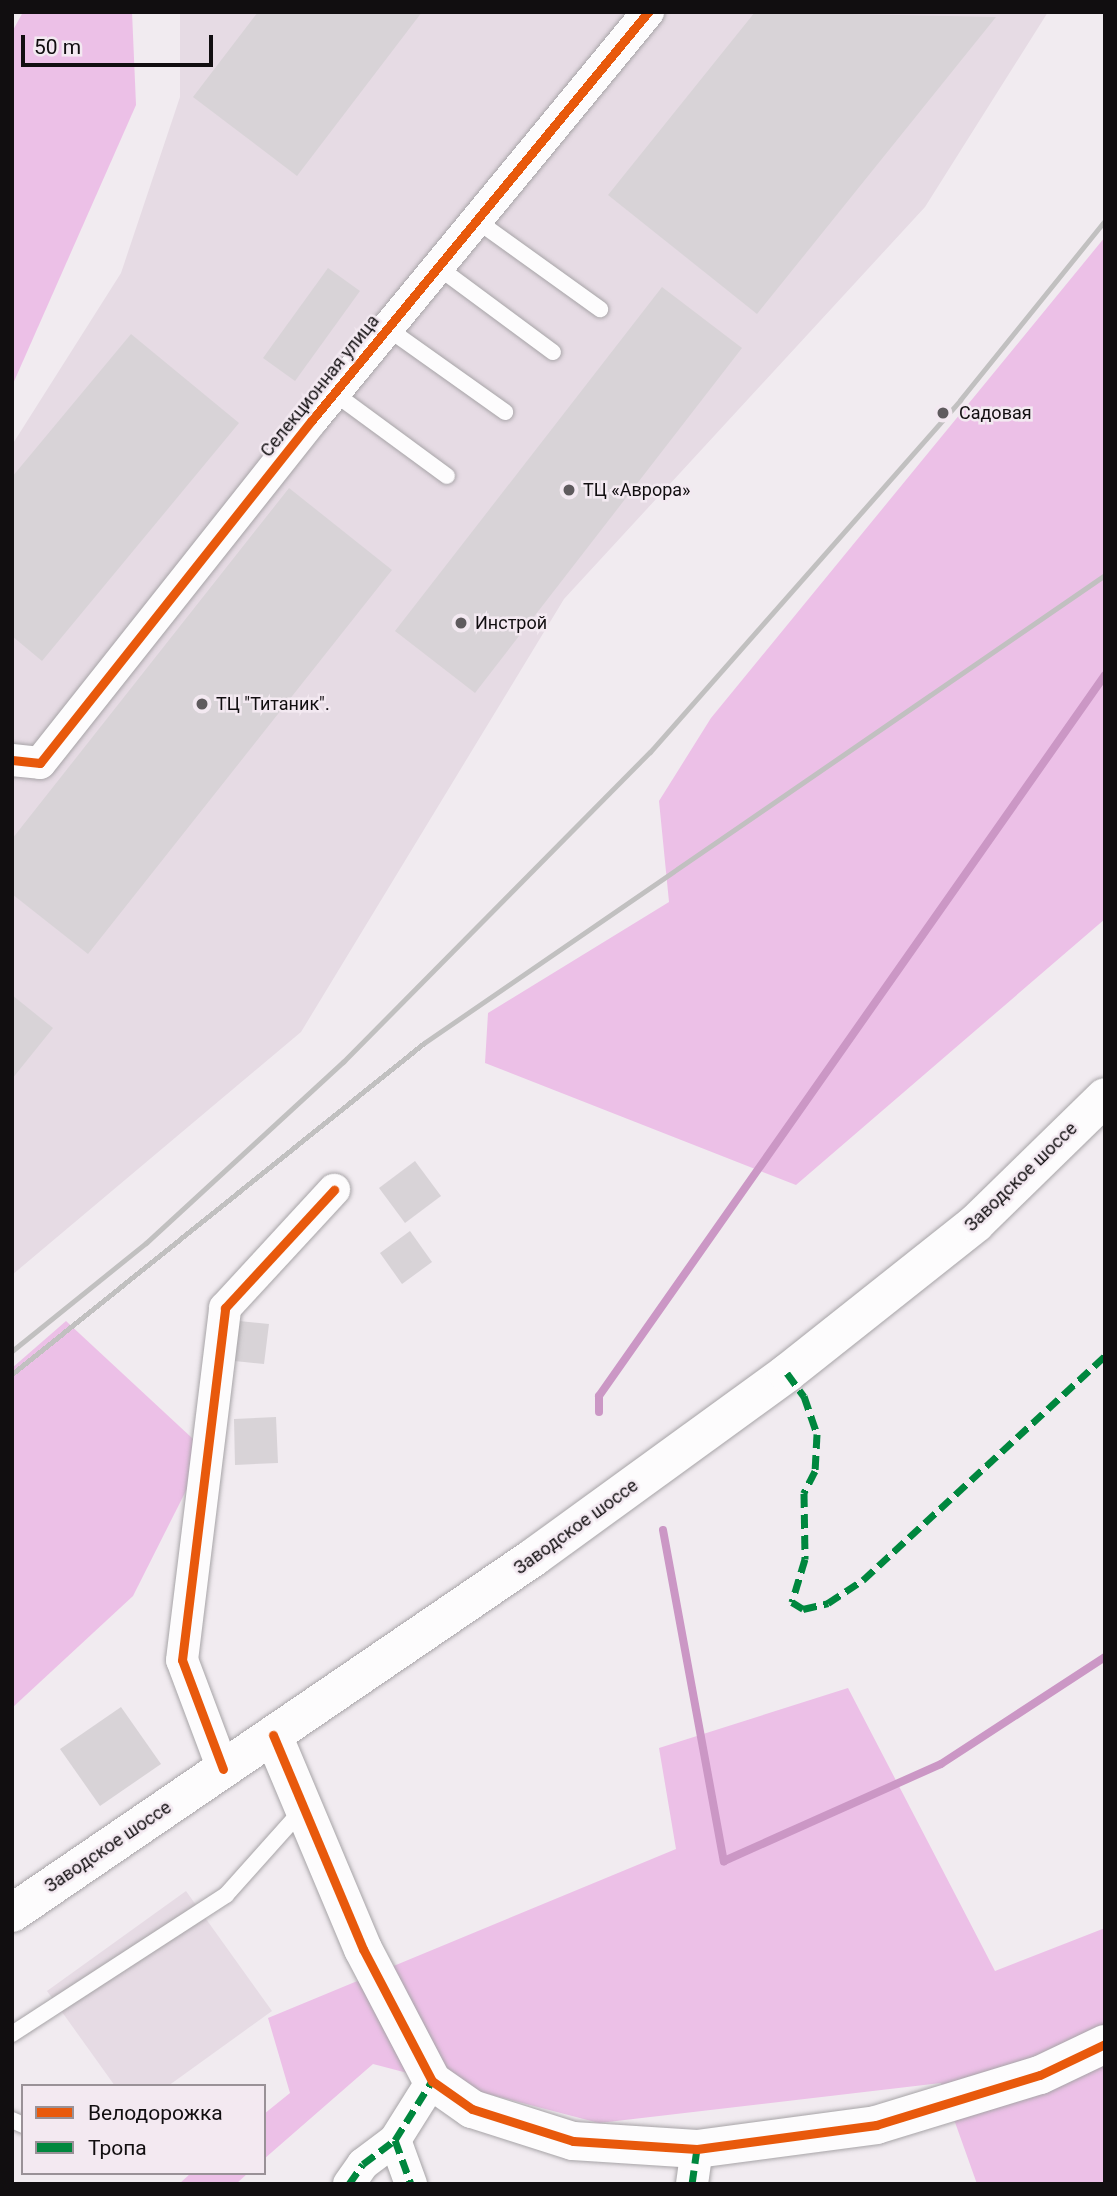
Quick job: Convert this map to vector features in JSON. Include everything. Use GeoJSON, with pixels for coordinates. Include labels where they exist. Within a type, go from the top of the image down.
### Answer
{"type":"FeatureCollection","features":[{"type":"Feature","properties":{"kind":"main road","name":"Заводское шоссе"},"geometry":{"type":"LineString","coordinates":[[12,1913],[534,1557],[787,1373],[976,1223],[1105,1097]]}},
{"type":"Feature","properties":{"kind":"main road"},"geometry":{"type":"LineString","coordinates":[[273,1735],[307,1804],[363,1950],[432,2081],[472,2109],[573,2141],[695,2166],[876,2125],[1040,2075],[1105,2044]]}},
{"type":"Feature","properties":{"kind":"street","name":"Селекционная улица"},"geometry":{"type":"LineString","coordinates":[[12,760],[40,763],[334,393],[648,12]]}},
{"type":"Feature","properties":{"kind":"street"},"geometry":{"type":"LineString","coordinates":[[223,1769],[182,1660],[225,1308],[334,1190]]}},
{"type":"Feature","properties":{"kind":"street"},"geometry":{"type":"LineString","coordinates":[[349,2184],[363,2164],[395,2140],[432,2081]]}},
{"type":"Feature","properties":{"kind":"street"},"geometry":{"type":"LineString","coordinates":[[395,2140],[411,2184]]}},
{"type":"Feature","properties":{"kind":"lane"},"geometry":{"type":"LineString","coordinates":[[476,220],[600,309]]}},
{"type":"Feature","properties":{"kind":"lane"},"geometry":{"type":"LineString","coordinates":[[438,267],[553,352]]}},
{"type":"Feature","properties":{"kind":"lane"},"geometry":{"type":"LineString","coordinates":[[387,328],[505,412]]}},
{"type":"Feature","properties":{"kind":"lane"},"geometry":{"type":"LineString","coordinates":[[334,393],[447,476]]}},
{"type":"Feature","properties":{"kind":"lane"},"geometry":{"type":"LineString","coordinates":[[12,2034],[226,1895],[307,1804]]}},
{"type":"Feature","properties":{"kind":"shaded area"},"geometry":{"type":"Polygon","coordinates":[[[23,12],[132,12],[136,105],[12,386],[12,32],[23,12]]]}},
{"type":"Feature","properties":{"kind":"shaded area"},"geometry":{"type":"Polygon","coordinates":[[[180,12],[1048,12],[925,207],[564,599],[301,1032],[12,1275],[12,445],[121,273],[180,97],[180,12]]]}},
{"type":"Feature","properties":{"kind":"shaded area"},"geometry":{"type":"Polygon","coordinates":[[[1105,237],[1105,919],[796,1185],[485,1063],[488,1013],[669,902],[659,801],[711,718],[1105,237]]]}},
{"type":"Feature","properties":{"kind":"shaded area"},"geometry":{"type":"Polygon","coordinates":[[[66,1321],[206,1451],[133,1596],[12,1708],[12,1368],[66,1321]]]}},
{"type":"Feature","properties":{"kind":"shaded area"},"geometry":{"type":"Polygon","coordinates":[[[848,1688],[995,1971],[1105,1928],[1105,2184],[977,2184],[941,2083],[599,2123],[373,2064],[266,2157],[266,2112],[290,2093],[268,2018],[676,1849],[659,1748],[848,1688]]]}},
{"type":"Feature","properties":{"kind":"shaded area"},"geometry":{"type":"Polygon","coordinates":[[[186,1891],[272,2011],[171,2084],[114,2084],[47,1991],[186,1891]]]}},
{"type":"Feature","properties":{"kind":"shaded area"},"geometry":{"type":"Polygon","coordinates":[[[189,2175],[246,2175],[236,2184],[179,2184],[189,2175]]]}},
{"type":"Feature","properties":{"kind":"building"},"geometry":{"type":"Polygon","coordinates":[[[258,12],[422,12],[297,176],[193,97],[258,12]]]}},
{"type":"Feature","properties":{"kind":"building"},"geometry":{"type":"Polygon","coordinates":[[[755,12],[996,17],[757,314],[608,195],[755,12]]]}},
{"type":"Feature","properties":{"kind":"building"},"geometry":{"type":"Polygon","coordinates":[[[328,268],[360,291],[295,381],[263,358],[328,268]]]}},
{"type":"Feature","properties":{"kind":"building","name":"ТЦ «Аврора»"},"geometry":{"type":"Polygon","coordinates":[[[662,287],[742,348],[475,693],[395,631],[662,287]]]}},
{"type":"Feature","properties":{"kind":"building"},"geometry":{"type":"Polygon","coordinates":[[[131,334],[239,423],[42,661],[12,636],[12,477],[131,334]]]}},
{"type":"Feature","properties":{"kind":"building","name":"ТЦ \"Титаник\"."},"geometry":{"type":"Polygon","coordinates":[[[289,488],[392,570],[88,954],[12,894],[12,839],[289,488]]]}},
{"type":"Feature","properties":{"kind":"building"},"geometry":{"type":"Polygon","coordinates":[[[12,995],[53,1028],[12,1079],[12,995]]]}},
{"type":"Feature","properties":{"kind":"building"},"geometry":{"type":"Polygon","coordinates":[[[415,1161],[441,1196],[405,1223],[379,1188],[415,1161]]]}},
{"type":"Feature","properties":{"kind":"building"},"geometry":{"type":"Polygon","coordinates":[[[410,1231],[432,1262],[402,1284],[380,1253],[410,1231]]]}},
{"type":"Feature","properties":{"kind":"building"},"geometry":{"type":"Polygon","coordinates":[[[230,1320],[269,1324],[264,1364],[225,1360],[230,1320]]]}},
{"type":"Feature","properties":{"kind":"building"},"geometry":{"type":"Polygon","coordinates":[[[276,1417],[278,1463],[235,1465],[234,1419],[276,1417]]]}},
{"type":"Feature","properties":{"kind":"building"},"geometry":{"type":"Polygon","coordinates":[[[121,1707],[161,1764],[100,1806],[60,1749],[121,1707]]]}},
{"type":"Feature","properties":{"kind":"waterway"},"geometry":{"type":"LineString","coordinates":[[599,1412],[599,1396],[1105,675]]}},
{"type":"Feature","properties":{"kind":"waterway"},"geometry":{"type":"LineString","coordinates":[[663,1530],[724,1861],[941,1764],[1105,1657]]}},
{"type":"Feature","properties":{"kind":"railway"},"geometry":{"type":"LineString","coordinates":[[12,1351],[146,1243],[343,1062],[650,752],[960,400],[1105,220]]}},
{"type":"Feature","properties":{"kind":"railway"},"geometry":{"type":"LineString","coordinates":[[12,1374],[424,1043],[1105,575]]}},
{"type":"Feature","properties":{"kind":"marked path"},"geometry":{"type":"LineString","coordinates":[[787,1373],[804,1396],[817,1434],[815,1471],[804,1493],[805,1559],[792,1602],[803,1609],[828,1603],[863,1580],[1105,1356]]}},
{"type":"Feature","properties":{"kind":"marked path"},"geometry":{"type":"LineString","coordinates":[[349,2184],[363,2164],[395,2140],[432,2081]]}},
{"type":"Feature","properties":{"kind":"marked path"},"geometry":{"type":"LineString","coordinates":[[395,2140],[411,2184]]}},
{"type":"Feature","properties":{"kind":"marked path"},"geometry":{"type":"LineString","coordinates":[[692,2184],[697,2149]]}},
{"type":"Feature","properties":{"kind":"cycle path"},"geometry":{"type":"LineString","coordinates":[[12,760],[40,763],[312,420],[648,12]]}},
{"type":"Feature","properties":{"kind":"cycle path"},"geometry":{"type":"LineString","coordinates":[[223,1769],[182,1660],[225,1308],[334,1190]]}},
{"type":"Feature","properties":{"kind":"cycle path"},"geometry":{"type":"LineString","coordinates":[[273,1735],[363,1949],[432,2081],[472,2109],[573,2141],[697,2149],[876,2125],[1040,2075],[1105,2044]]}},
{"type":"Feature","properties":{"kind":"place","name":"Садовая"},"geometry":{"type":"Point","coordinates":[943,413]}},
{"type":"Feature","properties":{"kind":"place","name":"ТЦ «Аврора»"},"geometry":{"type":"Point","coordinates":[569,490]}},
{"type":"Feature","properties":{"kind":"place","name":"Инстрой"},"geometry":{"type":"Point","coordinates":[461,623]}},
{"type":"Feature","properties":{"kind":"place","name":"ТЦ \"Титаник\"."},"geometry":{"type":"Point","coordinates":[202,704]}}]}
